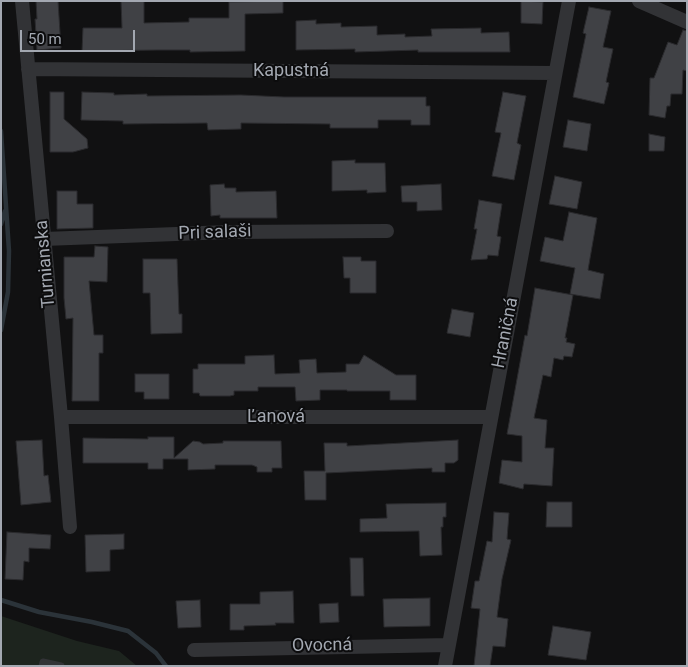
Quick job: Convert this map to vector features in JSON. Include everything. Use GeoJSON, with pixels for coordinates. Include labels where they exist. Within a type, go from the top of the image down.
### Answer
{"type":"FeatureCollection","features":[{"type":"Feature","properties":{"kind":"street","name":"Turnianska"},"geometry":{"type":"LineString","coordinates":[[22,1],[70,527]]}},
{"type":"Feature","properties":{"kind":"street","name":"Hraničná"},"geometry":{"type":"LineString","coordinates":[[445,666],[569,1]]}},
{"type":"Feature","properties":{"kind":"street"},"geometry":{"type":"LineString","coordinates":[[638,1],[687,22]]}},
{"type":"Feature","properties":{"kind":"street","name":"Kapustná"},"geometry":{"type":"LineString","coordinates":[[28,69],[555,73]]}},
{"type":"Feature","properties":{"kind":"street","name":"Pri salaši"},"geometry":{"type":"LineString","coordinates":[[44,239],[228,232],[387,232]]}},
{"type":"Feature","properties":{"kind":"street","name":"Ľanová"},"geometry":{"type":"LineString","coordinates":[[61,417],[491,417]]}},
{"type":"Feature","properties":{"kind":"street","name":"Ovocná"},"geometry":{"type":"LineString","coordinates":[[194,650],[449,645]]}},
{"type":"Feature","properties":{"kind":"lane"},"geometry":{"type":"LineString","coordinates":[[42,666],[42,662],[60,666]]}},
{"type":"Feature","properties":{"kind":"shaded area"},"geometry":{"type":"Polygon","coordinates":[[[1,616],[77,641],[119,651],[137,666],[1,666],[1,616]]]}},
{"type":"Feature","properties":{"kind":"building"},"geometry":{"type":"Polygon","coordinates":[[[36,1],[58,1],[61,48],[37,50],[36,1]]]}},
{"type":"Feature","properties":{"kind":"building"},"geometry":{"type":"Polygon","coordinates":[[[121,1],[144,1],[144,23],[189,22],[189,18],[229,18],[229,2],[283,1],[283,13],[245,14],[245,51],[82,51],[83,28],[122,28],[121,1]]]}},
{"type":"Feature","properties":{"kind":"building"},"geometry":{"type":"Polygon","coordinates":[[[521,1],[543,2],[542,24],[521,23],[521,1]]]}},
{"type":"Feature","properties":{"kind":"building"},"geometry":{"type":"Polygon","coordinates":[[[589,7],[611,11],[603,47],[613,49],[606,82],[609,83],[604,104],[573,97],[586,34],[583,33],[589,7]]]}},
{"type":"Feature","properties":{"kind":"building"},"geometry":{"type":"Polygon","coordinates":[[[316,20],[316,24],[341,23],[341,27],[377,26],[377,35],[405,34],[405,37],[432,36],[431,29],[481,28],[481,33],[509,32],[510,52],[418,52],[418,50],[355,52],[355,49],[296,50],[296,21],[316,20]]]}},
{"type":"Feature","properties":{"kind":"building"},"geometry":{"type":"Polygon","coordinates":[[[683,30],[687,31],[687,71],[683,70],[682,94],[671,94],[670,106],[667,106],[665,118],[649,115],[650,78],[654,78],[668,42],[677,45],[683,30]]]}},
{"type":"Feature","properties":{"kind":"building"},"geometry":{"type":"Polygon","coordinates":[[[50,92],[64,92],[64,119],[87,139],[88,148],[73,152],[50,152],[50,92]]]}},
{"type":"Feature","properties":{"kind":"building"},"geometry":{"type":"Polygon","coordinates":[[[82,92],[114,93],[114,95],[147,94],[147,96],[426,97],[426,106],[430,106],[430,125],[411,125],[411,120],[378,120],[378,128],[330,128],[330,124],[241,123],[241,129],[208,130],[207,123],[123,124],[123,121],[81,120],[82,92]]]}},
{"type":"Feature","properties":{"kind":"building"},"geometry":{"type":"Polygon","coordinates":[[[503,92],[526,96],[517,143],[521,145],[514,180],[492,176],[501,133],[495,132],[503,92]]]}},
{"type":"Feature","properties":{"kind":"building"},"geometry":{"type":"Polygon","coordinates":[[[568,120],[591,124],[587,151],[563,147],[568,120]]]}},
{"type":"Feature","properties":{"kind":"building"},"geometry":{"type":"Polygon","coordinates":[[[649,134],[665,137],[664,151],[649,151],[649,134]]]}},
{"type":"Feature","properties":{"kind":"building"},"geometry":{"type":"Polygon","coordinates":[[[355,160],[355,163],[385,163],[386,192],[367,193],[367,190],[332,191],[332,161],[355,160]]]}},
{"type":"Feature","properties":{"kind":"building"},"geometry":{"type":"Polygon","coordinates":[[[555,176],[582,182],[577,209],[549,204],[555,176]]]}},
{"type":"Feature","properties":{"kind":"building"},"geometry":{"type":"Polygon","coordinates":[[[224,184],[225,188],[236,188],[236,192],[276,191],[277,218],[220,218],[220,215],[211,216],[210,185],[224,184]]]}},
{"type":"Feature","properties":{"kind":"building"},"geometry":{"type":"Polygon","coordinates":[[[441,184],[442,210],[417,211],[417,202],[402,202],[401,186],[441,184]]]}},
{"type":"Feature","properties":{"kind":"building"},"geometry":{"type":"Polygon","coordinates":[[[57,191],[77,191],[77,204],[93,204],[93,228],[57,229],[57,191]]]}},
{"type":"Feature","properties":{"kind":"building"},"geometry":{"type":"Polygon","coordinates":[[[479,200],[502,204],[497,236],[501,237],[498,256],[488,255],[487,259],[471,260],[477,229],[474,229],[479,200]]]}},
{"type":"Feature","properties":{"kind":"building"},"geometry":{"type":"Polygon","coordinates":[[[569,212],[597,218],[588,270],[604,274],[600,299],[570,294],[575,268],[540,261],[545,237],[563,241],[569,212]]]}},
{"type":"Feature","properties":{"kind":"building"},"geometry":{"type":"Polygon","coordinates":[[[95,246],[108,247],[107,282],[89,281],[94,335],[103,335],[103,353],[99,353],[99,401],[72,401],[73,318],[66,319],[64,257],[94,257],[95,246]]]}},
{"type":"Feature","properties":{"kind":"building"},"geometry":{"type":"Polygon","coordinates":[[[343,257],[361,257],[361,261],[376,261],[376,293],[350,293],[350,278],[344,278],[343,257]]]}},
{"type":"Feature","properties":{"kind":"building"},"geometry":{"type":"Polygon","coordinates":[[[143,259],[177,259],[179,314],[182,314],[182,333],[151,334],[150,293],[143,293],[143,259]]]}},
{"type":"Feature","properties":{"kind":"building"},"geometry":{"type":"Polygon","coordinates":[[[535,288],[573,295],[565,338],[567,338],[566,342],[575,344],[572,357],[564,356],[563,360],[554,358],[551,377],[543,375],[534,418],[547,420],[545,448],[554,448],[552,486],[524,484],[523,489],[499,483],[502,460],[522,462],[522,436],[507,434],[535,288]]]}},
{"type":"Feature","properties":{"kind":"building"},"geometry":{"type":"Polygon","coordinates":[[[452,309],[474,313],[470,337],[447,333],[452,309]]]}},
{"type":"Feature","properties":{"kind":"building"},"geometry":{"type":"Polygon","coordinates":[[[274,355],[275,374],[300,373],[299,360],[316,359],[317,373],[346,372],[346,364],[359,364],[364,355],[396,375],[416,375],[416,400],[390,400],[390,391],[320,390],[320,400],[296,401],[295,387],[258,387],[258,391],[234,391],[234,395],[230,396],[200,396],[199,393],[193,393],[193,369],[198,369],[198,364],[245,364],[245,356],[274,355]]]}},
{"type":"Feature","properties":{"kind":"building"},"geometry":{"type":"Polygon","coordinates":[[[135,374],[169,374],[169,399],[144,399],[144,392],[135,392],[135,374]]]}},
{"type":"Feature","properties":{"kind":"building"},"geometry":{"type":"Polygon","coordinates":[[[148,437],[174,437],[174,458],[193,441],[203,444],[223,443],[223,441],[281,441],[282,468],[272,468],[272,472],[257,472],[257,467],[252,465],[215,465],[215,469],[188,470],[188,459],[163,459],[163,469],[148,469],[148,463],[83,463],[83,438],[148,439],[148,437]]]}},
{"type":"Feature","properties":{"kind":"building"},"geometry":{"type":"Polygon","coordinates":[[[42,440],[44,476],[48,475],[51,502],[21,505],[16,441],[42,440]]]}},
{"type":"Feature","properties":{"kind":"building"},"geometry":{"type":"Polygon","coordinates":[[[458,440],[458,460],[454,463],[445,463],[445,472],[432,472],[432,468],[326,473],[326,500],[305,500],[304,471],[325,471],[324,443],[347,443],[347,446],[458,440]]]}},
{"type":"Feature","properties":{"kind":"building"},"geometry":{"type":"Polygon","coordinates":[[[547,502],[572,502],[572,527],[546,527],[547,502]]]}},
{"type":"Feature","properties":{"kind":"building"},"geometry":{"type":"Polygon","coordinates":[[[446,503],[446,517],[443,517],[443,527],[441,527],[442,555],[420,556],[419,531],[360,532],[360,519],[387,518],[386,504],[446,503]]]}},
{"type":"Feature","properties":{"kind":"building"},"geometry":{"type":"Polygon","coordinates":[[[494,512],[509,513],[507,539],[511,540],[502,579],[497,617],[508,619],[505,647],[493,646],[490,666],[474,666],[480,609],[471,608],[475,581],[479,581],[487,541],[492,542],[494,512]]]}},
{"type":"Feature","properties":{"kind":"building"},"geometry":{"type":"Polygon","coordinates":[[[7,532],[51,535],[50,549],[29,548],[29,562],[24,561],[23,580],[5,579],[7,532]]]}},
{"type":"Feature","properties":{"kind":"building"},"geometry":{"type":"Polygon","coordinates":[[[124,534],[124,549],[110,550],[110,571],[86,572],[85,535],[124,534]]]}},
{"type":"Feature","properties":{"kind":"building"},"geometry":{"type":"Polygon","coordinates":[[[350,558],[363,558],[364,596],[351,596],[350,558]]]}},
{"type":"Feature","properties":{"kind":"building"},"geometry":{"type":"Polygon","coordinates":[[[293,591],[294,623],[244,626],[244,630],[230,630],[230,604],[260,604],[260,592],[293,591]]]}},
{"type":"Feature","properties":{"kind":"building"},"geometry":{"type":"Polygon","coordinates":[[[430,598],[430,626],[384,627],[383,599],[430,598]]]}},
{"type":"Feature","properties":{"kind":"building"},"geometry":{"type":"Polygon","coordinates":[[[200,600],[201,627],[178,628],[176,601],[200,600]]]}},
{"type":"Feature","properties":{"kind":"building"},"geometry":{"type":"Polygon","coordinates":[[[338,603],[339,622],[320,623],[319,604],[338,603]]]}},
{"type":"Feature","properties":{"kind":"building"},"geometry":{"type":"Polygon","coordinates":[[[553,626],[591,632],[586,660],[548,655],[553,626]]]}},
{"type":"Feature","properties":{"kind":"waterway"},"geometry":{"type":"LineString","coordinates":[[1,131],[9,251],[8,292],[1,330]]}},
{"type":"Feature","properties":{"kind":"waterway"},"geometry":{"type":"LineString","coordinates":[[1,224],[5,211]]}},
{"type":"Feature","properties":{"kind":"waterway"},"geometry":{"type":"LineString","coordinates":[[1,600],[39,612],[128,631],[156,653],[166,666]]}}]}
